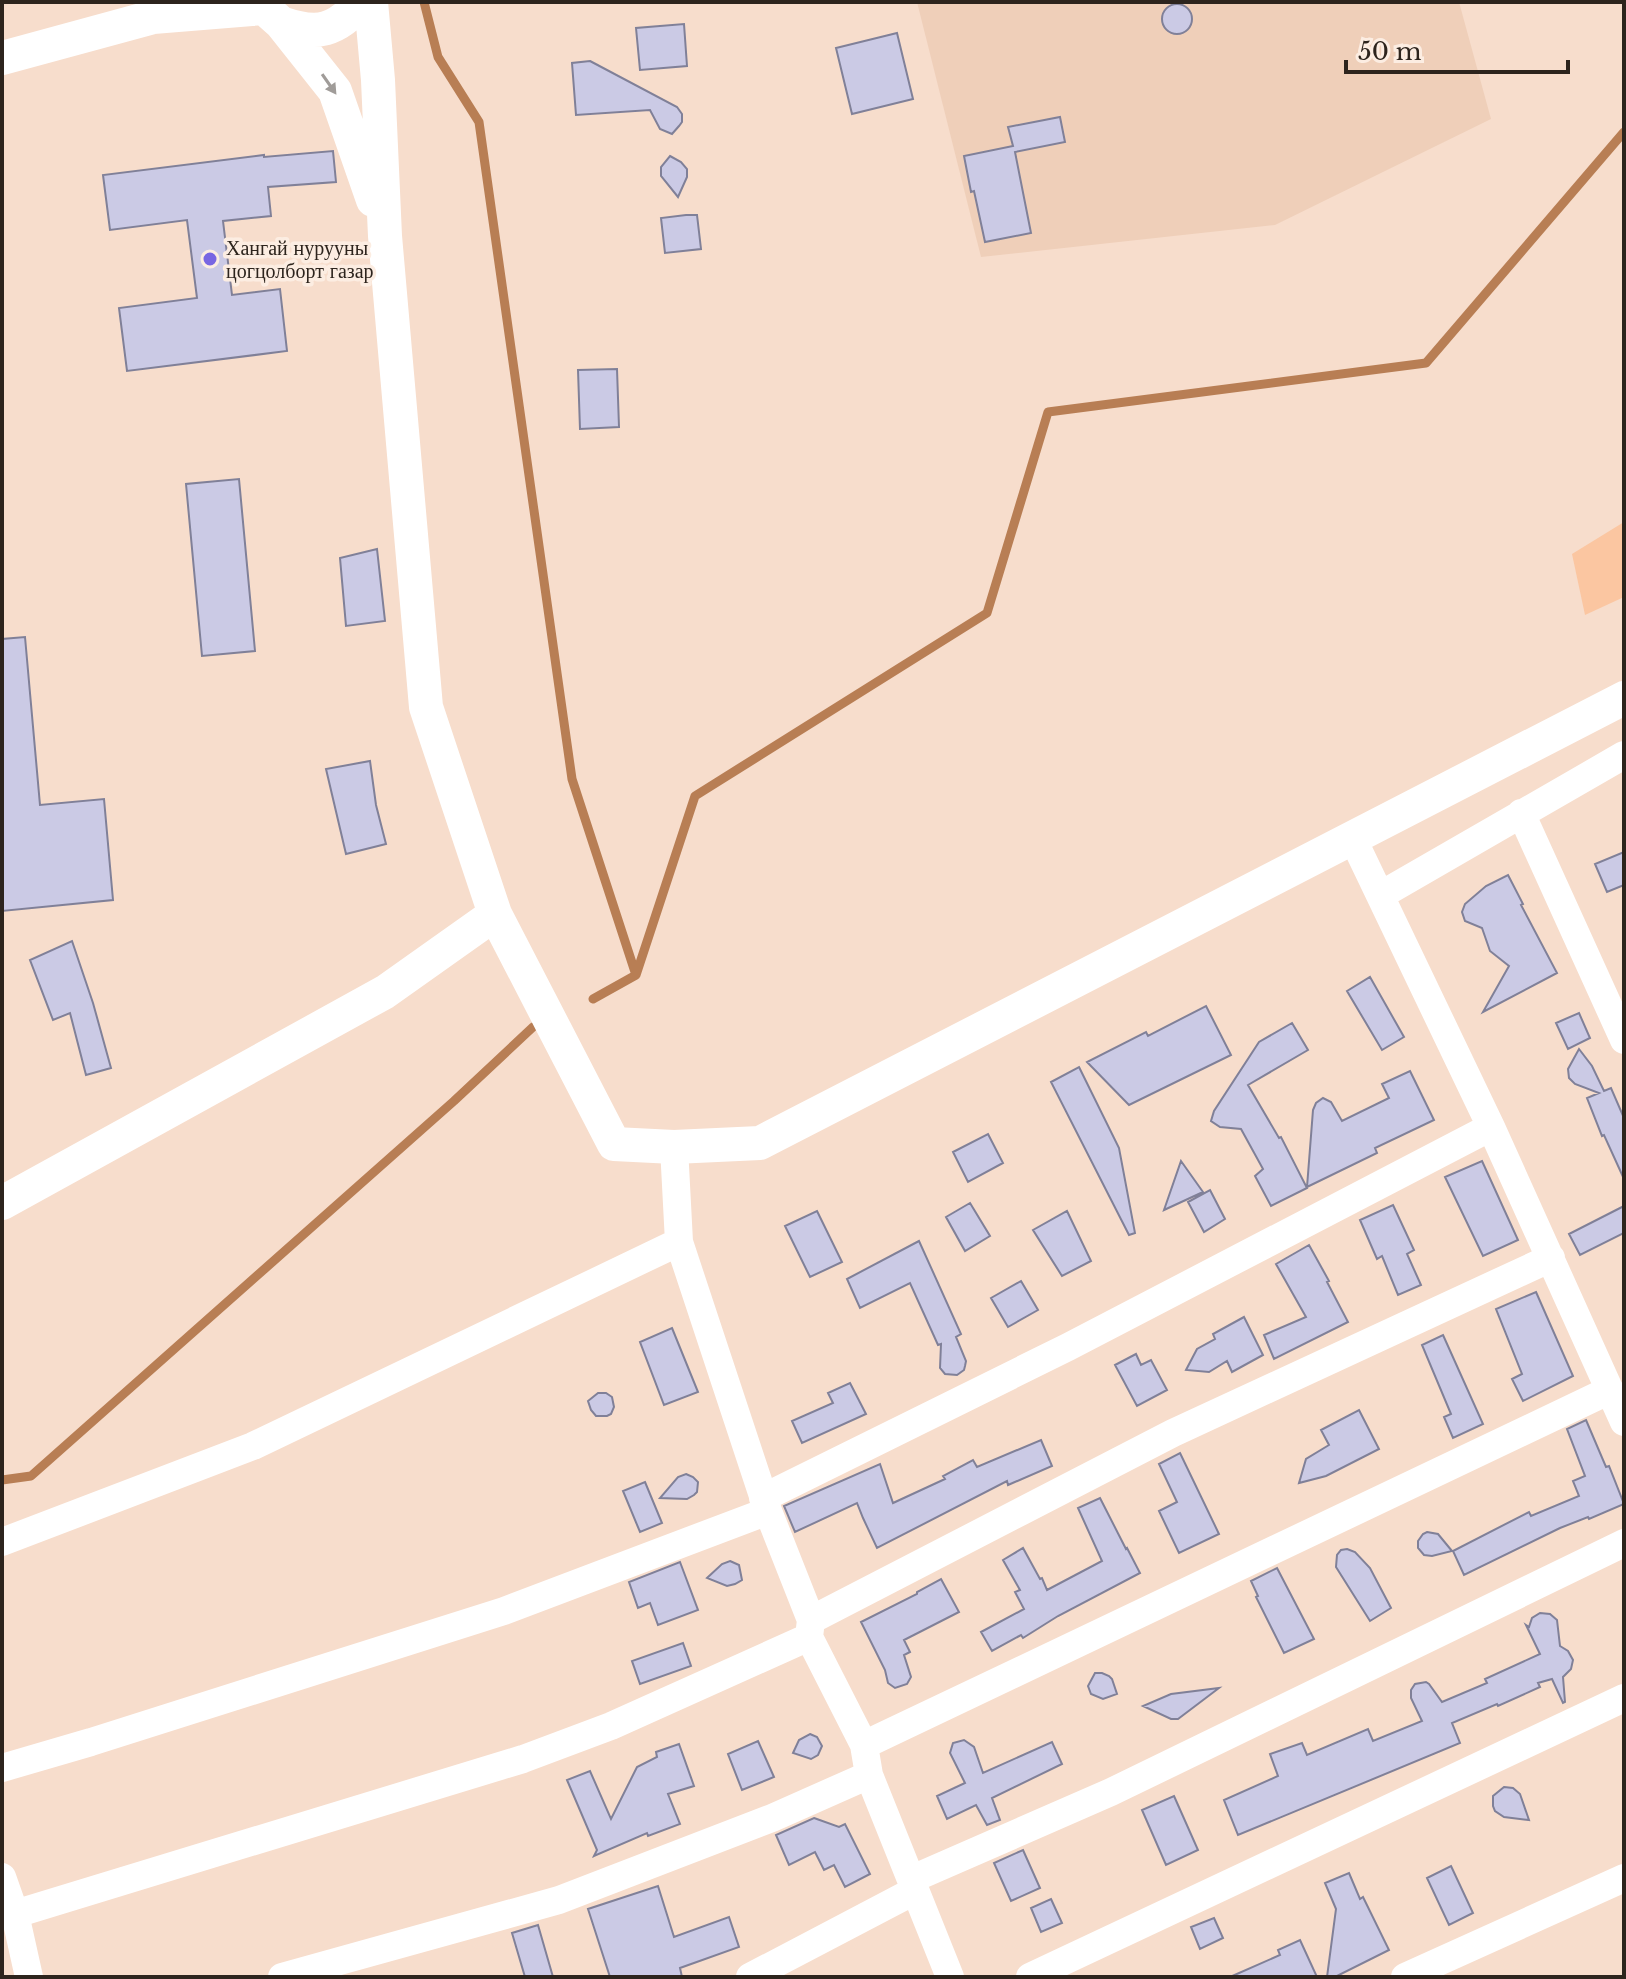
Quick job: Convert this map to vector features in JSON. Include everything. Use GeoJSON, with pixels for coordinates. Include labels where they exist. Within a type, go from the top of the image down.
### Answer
{"type":"FeatureCollection","features":[{"type":"Feature","properties":{"kind":"street"},"geometry":{"type":"LineString","coordinates":[[2,58],[164,10],[269,11],[303,30],[326,29],[346,19],[362,2]]}},
{"type":"Feature","properties":{"kind":"street"},"geometry":{"type":"LineString","coordinates":[[371,2],[385,236],[426,707],[495,914],[614,1144],[674,1147],[760,1143],[1624,698]]}},
{"type":"Feature","properties":{"kind":"street"},"geometry":{"type":"LineString","coordinates":[[269,11],[335,91],[385,236]]}},
{"type":"Feature","properties":{"kind":"street"},"geometry":{"type":"LineString","coordinates":[[1381,895],[1624,755]]}},
{"type":"Feature","properties":{"kind":"street"},"geometry":{"type":"LineString","coordinates":[[1521,813],[1624,1040]]}},
{"type":"Feature","properties":{"kind":"street"},"geometry":{"type":"LineString","coordinates":[[1353,839],[1491,1127],[1624,1422]]}},
{"type":"Feature","properties":{"kind":"street"},"geometry":{"type":"LineString","coordinates":[[2,1203],[385,992],[495,914]]}},
{"type":"Feature","properties":{"kind":"street"},"geometry":{"type":"LineString","coordinates":[[2,1768],[504,1611],[766,1504],[1491,1127]]}},
{"type":"Feature","properties":{"kind":"street"},"geometry":{"type":"LineString","coordinates":[[674,1147],[679,1242],[766,1504],[810,1628],[864,1745],[869,1775],[950,1977]]}},
{"type":"Feature","properties":{"kind":"street"},"geometry":{"type":"LineString","coordinates":[[2,1542],[253,1446],[679,1242]]}},
{"type":"Feature","properties":{"kind":"street"},"geometry":{"type":"LineString","coordinates":[[15,1914],[523,1759],[611,1726],[810,1628],[1173,1433],[1551,1258]]}},
{"type":"Feature","properties":{"kind":"street"},"geometry":{"type":"LineString","coordinates":[[864,1745],[1610,1390]]}},
{"type":"Feature","properties":{"kind":"street"},"geometry":{"type":"LineString","coordinates":[[750,1977],[913,1885],[1624,1543]]}},
{"type":"Feature","properties":{"kind":"street"},"geometry":{"type":"LineString","coordinates":[[1030,1977],[1624,1698]]}},
{"type":"Feature","properties":{"kind":"street"},"geometry":{"type":"LineString","coordinates":[[282,1977],[559,1900],[772,1818],[869,1775]]}},
{"type":"Feature","properties":{"kind":"street"},"geometry":{"type":"LineString","coordinates":[[2,1877],[15,1914],[29,1977]]}},
{"type":"Feature","properties":{"kind":"street"},"geometry":{"type":"LineString","coordinates":[[1405,1977],[1624,1878]]}},
{"type":"Feature","properties":{"kind":"shaded area"},"geometry":{"type":"Polygon","coordinates":[[[917,2],[1459,2],[1491,119],[1275,225],[981,257],[917,2]]]}},
{"type":"Feature","properties":{"kind":"shaded area"},"geometry":{"type":"Polygon","coordinates":[[[1624,522],[1624,597],[1585,615],[1572,554],[1624,522]]]}},
{"type":"Feature","properties":{"kind":"building"},"geometry":{"type":"Polygon","coordinates":[[[1177,4],[1183,5],[1191,13],[1191,25],[1183,33],[1177,34],[1171,33],[1163,25],[1162,19],[1163,13],[1171,5],[1177,4]]]}},
{"type":"Feature","properties":{"kind":"building"},"geometry":{"type":"Polygon","coordinates":[[[684,24],[687,66],[640,70],[636,28],[684,24]]]}},
{"type":"Feature","properties":{"kind":"building"},"geometry":{"type":"Polygon","coordinates":[[[897,33],[913,99],[852,114],[836,48],[897,33]]]}},
{"type":"Feature","properties":{"kind":"building"},"geometry":{"type":"Polygon","coordinates":[[[590,61],[677,107],[682,114],[682,122],[672,134],[660,129],[650,110],[576,115],[572,63],[590,61]]]}},
{"type":"Feature","properties":{"kind":"building"},"geometry":{"type":"Polygon","coordinates":[[[1060,117],[1065,142],[1015,152],[1031,233],[985,242],[964,156],[1013,146],[1008,127],[1060,117]]]}},
{"type":"Feature","properties":{"kind":"building","name":"Хангай нурууны цогцолборт газар"},"geometry":{"type":"Polygon","coordinates":[[[333,151],[336,182],[268,187],[271,216],[223,221],[232,295],[280,289],[287,351],[127,371],[119,308],[197,298],[187,220],[110,230],[103,175],[264,155],[333,151]]]}},
{"type":"Feature","properties":{"kind":"building"},"geometry":{"type":"Polygon","coordinates":[[[670,156],[687,169],[687,177],[678,197],[661,176],[661,167],[670,156]]]}},
{"type":"Feature","properties":{"kind":"building"},"geometry":{"type":"Polygon","coordinates":[[[697,215],[701,249],[665,253],[661,218],[697,215]]]}},
{"type":"Feature","properties":{"kind":"building"},"geometry":{"type":"Polygon","coordinates":[[[617,369],[619,427],[580,429],[578,370],[617,369]]]}},
{"type":"Feature","properties":{"kind":"building"},"geometry":{"type":"Polygon","coordinates":[[[239,479],[255,651],[202,656],[186,484],[239,479]]]}},
{"type":"Feature","properties":{"kind":"building"},"geometry":{"type":"Polygon","coordinates":[[[377,549],[385,621],[346,626],[340,558],[377,549]]]}},
{"type":"Feature","properties":{"kind":"building"},"geometry":{"type":"Polygon","coordinates":[[[25,637],[40,805],[104,799],[113,900],[2,911],[2,639],[25,637]]]}},
{"type":"Feature","properties":{"kind":"building"},"geometry":{"type":"Polygon","coordinates":[[[370,761],[376,805],[386,844],[346,854],[326,769],[370,761]]]}},
{"type":"Feature","properties":{"kind":"building"},"geometry":{"type":"Polygon","coordinates":[[[1624,852],[1624,885],[1607,892],[1595,864],[1624,852]]]}},
{"type":"Feature","properties":{"kind":"building"},"geometry":{"type":"Polygon","coordinates":[[[1508,875],[1557,973],[1483,1012],[1509,966],[1490,951],[1482,928],[1465,921],[1462,912],[1465,904],[1486,886],[1508,875]]]}},
{"type":"Feature","properties":{"kind":"building"},"geometry":{"type":"Polygon","coordinates":[[[72,941],[111,1068],[86,1075],[70,1013],[53,1020],[30,960],[72,941]]]}},
{"type":"Feature","properties":{"kind":"building"},"geometry":{"type":"Polygon","coordinates":[[[1370,977],[1404,1037],[1382,1050],[1347,991],[1370,977]]]}},
{"type":"Feature","properties":{"kind":"building"},"geometry":{"type":"Polygon","coordinates":[[[1206,1006],[1231,1055],[1129,1105],[1087,1062],[1146,1032],[1148,1036],[1206,1006]]]}},
{"type":"Feature","properties":{"kind":"building"},"geometry":{"type":"Polygon","coordinates":[[[1579,1013],[1590,1038],[1568,1049],[1556,1023],[1579,1013]]]}},
{"type":"Feature","properties":{"kind":"building"},"geometry":{"type":"Polygon","coordinates":[[[1292,1023],[1308,1050],[1248,1085],[1281,1137],[1307,1188],[1271,1206],[1255,1176],[1263,1169],[1241,1129],[1220,1127],[1211,1121],[1214,1111],[1259,1042],[1292,1023]]]}},
{"type":"Feature","properties":{"kind":"building"},"geometry":{"type":"Polygon","coordinates":[[[1579,1049],[1592,1066],[1604,1091],[1611,1088],[1624,1118],[1624,1179],[1587,1098],[1599,1093],[1575,1084],[1569,1078],[1568,1069],[1579,1049]]]}},
{"type":"Feature","properties":{"kind":"building"},"geometry":{"type":"Polygon","coordinates":[[[1079,1067],[1119,1148],[1135,1233],[1129,1235],[1051,1082],[1079,1067]]]}},
{"type":"Feature","properties":{"kind":"building"},"geometry":{"type":"Polygon","coordinates":[[[1410,1071],[1434,1120],[1375,1148],[1377,1153],[1307,1187],[1316,1103],[1323,1098],[1331,1102],[1342,1121],[1389,1098],[1382,1084],[1410,1071]]]}},
{"type":"Feature","properties":{"kind":"building"},"geometry":{"type":"Polygon","coordinates":[[[988,1134],[1003,1163],[968,1182],[953,1152],[988,1134]]]}},
{"type":"Feature","properties":{"kind":"building"},"geometry":{"type":"Polygon","coordinates":[[[1181,1161],[1203,1192],[1164,1210],[1181,1161]]]}},
{"type":"Feature","properties":{"kind":"building"},"geometry":{"type":"Polygon","coordinates":[[[1482,1161],[1518,1240],[1483,1256],[1445,1177],[1482,1161]]]}},
{"type":"Feature","properties":{"kind":"building"},"geometry":{"type":"Polygon","coordinates":[[[1210,1190],[1225,1219],[1204,1232],[1188,1202],[1210,1190]]]}},
{"type":"Feature","properties":{"kind":"building"},"geometry":{"type":"Polygon","coordinates":[[[970,1203],[990,1236],[965,1251],[946,1217],[970,1203]]]}},
{"type":"Feature","properties":{"kind":"building"},"geometry":{"type":"Polygon","coordinates":[[[1393,1205],[1414,1250],[1407,1254],[1421,1285],[1398,1295],[1382,1256],[1377,1259],[1360,1220],[1393,1205]]]}},
{"type":"Feature","properties":{"kind":"building"},"geometry":{"type":"Polygon","coordinates":[[[1624,1206],[1624,1233],[1580,1255],[1569,1234],[1624,1206]]]}},
{"type":"Feature","properties":{"kind":"building"},"geometry":{"type":"Polygon","coordinates":[[[817,1211],[842,1262],[810,1277],[785,1226],[817,1211]]]}},
{"type":"Feature","properties":{"kind":"building"},"geometry":{"type":"Polygon","coordinates":[[[1067,1211],[1091,1261],[1062,1276],[1033,1230],[1067,1211]]]}},
{"type":"Feature","properties":{"kind":"building"},"geometry":{"type":"Polygon","coordinates":[[[919,1241],[961,1334],[956,1337],[966,1361],[964,1370],[957,1375],[945,1374],[940,1368],[941,1344],[938,1345],[910,1283],[860,1308],[847,1279],[919,1241]]]}},
{"type":"Feature","properties":{"kind":"building"},"geometry":{"type":"Polygon","coordinates":[[[1309,1245],[1348,1322],[1274,1359],[1264,1335],[1306,1317],[1276,1264],[1309,1245]]]}},
{"type":"Feature","properties":{"kind":"building"},"geometry":{"type":"Polygon","coordinates":[[[1021,1281],[1038,1310],[1008,1327],[991,1298],[1021,1281]]]}},
{"type":"Feature","properties":{"kind":"building"},"geometry":{"type":"Polygon","coordinates":[[[1536,1292],[1573,1376],[1523,1401],[1512,1379],[1522,1374],[1496,1309],[1536,1292]]]}},
{"type":"Feature","properties":{"kind":"building"},"geometry":{"type":"Polygon","coordinates":[[[1244,1317],[1263,1355],[1232,1372],[1227,1361],[1209,1372],[1186,1370],[1197,1349],[1215,1339],[1213,1334],[1244,1317]]]}},
{"type":"Feature","properties":{"kind":"building"},"geometry":{"type":"Polygon","coordinates":[[[672,1328],[698,1392],[664,1405],[640,1342],[672,1328]]]}},
{"type":"Feature","properties":{"kind":"building"},"geometry":{"type":"Polygon","coordinates":[[[1443,1335],[1483,1424],[1453,1438],[1444,1417],[1451,1414],[1422,1345],[1443,1335]]]}},
{"type":"Feature","properties":{"kind":"building"},"geometry":{"type":"Polygon","coordinates":[[[1136,1354],[1141,1365],[1151,1360],[1167,1390],[1137,1406],[1115,1365],[1136,1354]]]}},
{"type":"Feature","properties":{"kind":"building"},"geometry":{"type":"Polygon","coordinates":[[[850,1383],[866,1414],[802,1443],[792,1421],[833,1403],[828,1393],[850,1383]]]}},
{"type":"Feature","properties":{"kind":"building"},"geometry":{"type":"Polygon","coordinates":[[[598,1393],[612,1397],[614,1407],[607,1416],[596,1416],[591,1410],[588,1401],[598,1393]]]}},
{"type":"Feature","properties":{"kind":"building"},"geometry":{"type":"Polygon","coordinates":[[[1359,1410],[1379,1449],[1326,1476],[1299,1483],[1306,1459],[1329,1445],[1321,1430],[1359,1410]]]}},
{"type":"Feature","properties":{"kind":"building"},"geometry":{"type":"Polygon","coordinates":[[[1586,1420],[1624,1504],[1560,1528],[1464,1575],[1453,1551],[1529,1512],[1531,1516],[1579,1496],[1573,1481],[1585,1476],[1567,1429],[1586,1420]]]}},
{"type":"Feature","properties":{"kind":"building"},"geometry":{"type":"Polygon","coordinates":[[[1041,1440],[1052,1466],[1008,1485],[1007,1481],[877,1548],[857,1503],[795,1532],[784,1506],[880,1464],[893,1503],[945,1479],[943,1476],[973,1460],[977,1467],[1041,1440]]]}},
{"type":"Feature","properties":{"kind":"building"},"geometry":{"type":"Polygon","coordinates":[[[1180,1453],[1219,1534],[1179,1553],[1159,1511],[1177,1502],[1159,1464],[1180,1453]]]}},
{"type":"Feature","properties":{"kind":"building"},"geometry":{"type":"Polygon","coordinates":[[[686,1474],[698,1482],[694,1495],[687,1499],[660,1498],[678,1477],[686,1474]]]}},
{"type":"Feature","properties":{"kind":"building"},"geometry":{"type":"Polygon","coordinates":[[[645,1482],[662,1523],[640,1532],[623,1491],[645,1482]]]}},
{"type":"Feature","properties":{"kind":"building"},"geometry":{"type":"Polygon","coordinates":[[[1100,1498],[1140,1573],[1023,1638],[1021,1635],[992,1651],[981,1632],[1024,1609],[1015,1592],[1020,1590],[1003,1560],[1023,1548],[1047,1590],[1102,1561],[1078,1508],[1100,1498]]]}},
{"type":"Feature","properties":{"kind":"building"},"geometry":{"type":"Polygon","coordinates":[[[1427,1532],[1438,1534],[1452,1551],[1424,1555],[1418,1548],[1418,1541],[1427,1532]]]}},
{"type":"Feature","properties":{"kind":"building"},"geometry":{"type":"Polygon","coordinates":[[[1347,1549],[1355,1552],[1370,1568],[1391,1608],[1370,1621],[1336,1567],[1337,1555],[1347,1549]]]}},
{"type":"Feature","properties":{"kind":"building"},"geometry":{"type":"Polygon","coordinates":[[[730,1561],[739,1565],[742,1580],[727,1586],[707,1578],[722,1564],[730,1561]]]}},
{"type":"Feature","properties":{"kind":"building"},"geometry":{"type":"Polygon","coordinates":[[[680,1562],[698,1610],[658,1625],[650,1603],[638,1608],[629,1582],[680,1562]]]}},
{"type":"Feature","properties":{"kind":"building"},"geometry":{"type":"Polygon","coordinates":[[[1277,1568],[1314,1639],[1284,1653],[1251,1581],[1277,1568]]]}},
{"type":"Feature","properties":{"kind":"building"},"geometry":{"type":"Polygon","coordinates":[[[941,1579],[959,1612],[904,1640],[910,1652],[904,1655],[911,1677],[907,1684],[895,1688],[888,1683],[885,1670],[861,1622],[941,1579]]]}},
{"type":"Feature","properties":{"kind":"building"},"geometry":{"type":"Polygon","coordinates":[[[1540,1613],[1550,1614],[1557,1620],[1560,1646],[1568,1651],[1573,1660],[1571,1669],[1563,1677],[1565,1702],[1552,1679],[1538,1683],[1540,1687],[1452,1723],[1460,1743],[1238,1835],[1224,1800],[1278,1776],[1270,1754],[1302,1743],[1307,1755],[1368,1729],[1373,1741],[1422,1721],[1411,1698],[1415,1684],[1429,1684],[1442,1702],[1487,1683],[1485,1679],[1540,1654],[1526,1625],[1529,1627],[1532,1618],[1540,1613]]]}},
{"type":"Feature","properties":{"kind":"building"},"geometry":{"type":"Polygon","coordinates":[[[683,1643],[691,1666],[640,1684],[632,1661],[683,1643]]]}},
{"type":"Feature","properties":{"kind":"building"},"geometry":{"type":"Polygon","coordinates":[[[1095,1673],[1109,1676],[1117,1694],[1103,1699],[1091,1694],[1088,1686],[1095,1673]]]}},
{"type":"Feature","properties":{"kind":"building"},"geometry":{"type":"Polygon","coordinates":[[[1219,1688],[1178,1719],[1171,1719],[1143,1706],[1171,1694],[1219,1688]]]}},
{"type":"Feature","properties":{"kind":"building"},"geometry":{"type":"Polygon","coordinates":[[[810,1734],[817,1737],[822,1746],[818,1755],[811,1759],[793,1753],[799,1740],[810,1734]]]}},
{"type":"Feature","properties":{"kind":"building"},"geometry":{"type":"Polygon","coordinates":[[[964,1740],[974,1747],[983,1773],[1052,1742],[1062,1764],[992,1798],[1000,1820],[987,1825],[976,1805],[947,1819],[937,1796],[965,1783],[950,1753],[953,1743],[964,1740]]]}},
{"type":"Feature","properties":{"kind":"building"},"geometry":{"type":"Polygon","coordinates":[[[758,1741],[774,1777],[742,1790],[728,1754],[758,1741]]]}},
{"type":"Feature","properties":{"kind":"building"},"geometry":{"type":"Polygon","coordinates":[[[679,1744],[694,1786],[668,1794],[680,1824],[648,1836],[647,1833],[594,1856],[597,1850],[567,1780],[590,1771],[611,1819],[637,1767],[657,1757],[656,1752],[679,1744]]]}},
{"type":"Feature","properties":{"kind":"building"},"geometry":{"type":"Polygon","coordinates":[[[1504,1787],[1513,1788],[1520,1794],[1529,1820],[1504,1817],[1495,1811],[1493,1796],[1504,1787]]]}},
{"type":"Feature","properties":{"kind":"building"},"geometry":{"type":"Polygon","coordinates":[[[1174,1796],[1198,1850],[1166,1865],[1142,1810],[1174,1796]]]}},
{"type":"Feature","properties":{"kind":"building"},"geometry":{"type":"Polygon","coordinates":[[[814,1818],[839,1827],[845,1824],[870,1874],[845,1887],[834,1865],[824,1870],[815,1852],[789,1865],[776,1835],[814,1818]]]}},
{"type":"Feature","properties":{"kind":"building"},"geometry":{"type":"Polygon","coordinates":[[[1023,1850],[1040,1888],[1011,1901],[994,1863],[1023,1850]]]}},
{"type":"Feature","properties":{"kind":"building"},"geometry":{"type":"Polygon","coordinates":[[[1451,1866],[1473,1913],[1449,1925],[1427,1878],[1451,1866]]]}},
{"type":"Feature","properties":{"kind":"building"},"geometry":{"type":"Polygon","coordinates":[[[1349,1873],[1389,1950],[1335,1977],[1327,1977],[1336,1909],[1325,1883],[1349,1873]]]}},
{"type":"Feature","properties":{"kind":"building"},"geometry":{"type":"Polygon","coordinates":[[[658,1886],[674,1937],[729,1917],[739,1947],[680,1968],[682,1977],[610,1977],[588,1909],[658,1886]]]}},
{"type":"Feature","properties":{"kind":"building"},"geometry":{"type":"Polygon","coordinates":[[[1051,1899],[1062,1923],[1041,1932],[1031,1908],[1051,1899]]]}},
{"type":"Feature","properties":{"kind":"building"},"geometry":{"type":"Polygon","coordinates":[[[1214,1918],[1223,1938],[1200,1949],[1191,1927],[1214,1918]]]}},
{"type":"Feature","properties":{"kind":"building"},"geometry":{"type":"Polygon","coordinates":[[[538,1925],[553,1977],[525,1977],[512,1933],[538,1925]]]}},
{"type":"Feature","properties":{"kind":"building"},"geometry":{"type":"Polygon","coordinates":[[[1300,1940],[1317,1977],[1230,1977],[1280,1955],[1278,1950],[1300,1940]]]}},
{"type":"Feature","properties":{"kind":"waterway"},"geometry":{"type":"LineString","coordinates":[[424,2],[438,57],[479,122],[572,779],[636,975],[593,999]]}},
{"type":"Feature","properties":{"kind":"waterway"},"geometry":{"type":"LineString","coordinates":[[636,975],[695,796],[987,613],[1048,412],[1426,363],[1624,132]]}},
{"type":"Feature","properties":{"kind":"waterway"},"geometry":{"type":"LineString","coordinates":[[2,1480],[31,1476],[454,1101],[533,1027]]}},
{"type":"Feature","properties":{"kind":"place","name":"Хангай нурууны цогцолборт газар"},"geometry":{"type":"Point","coordinates":[210,259]}}]}
